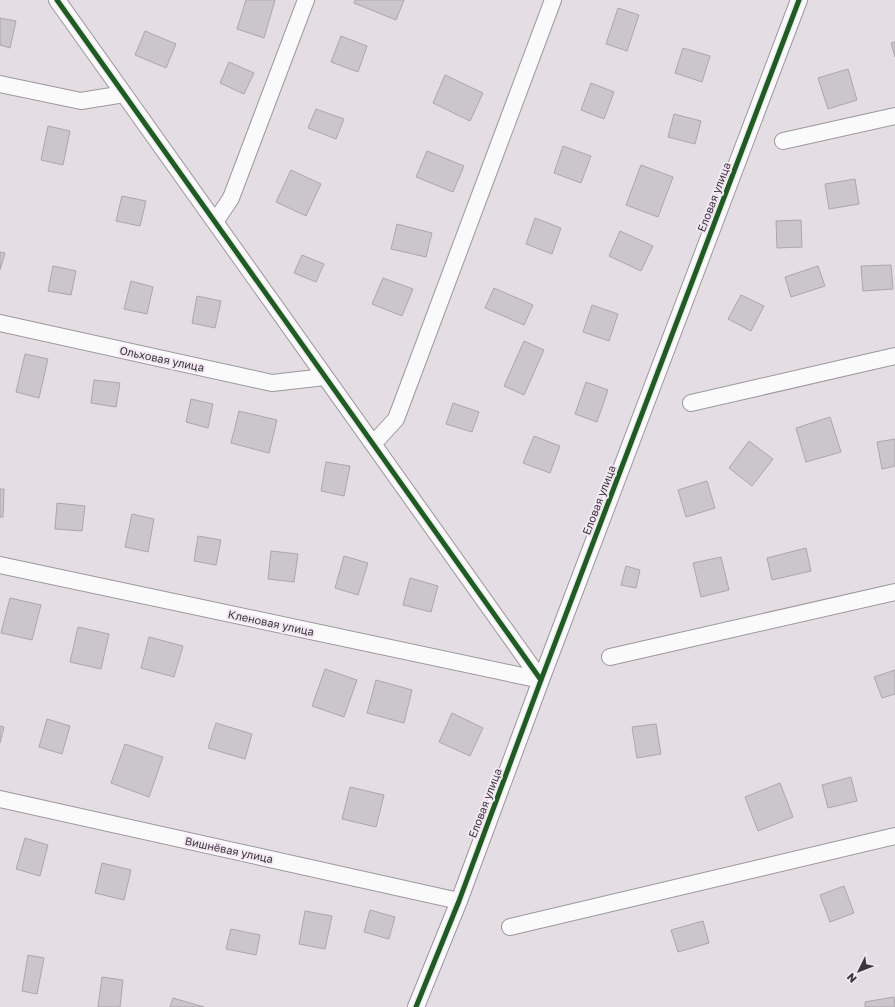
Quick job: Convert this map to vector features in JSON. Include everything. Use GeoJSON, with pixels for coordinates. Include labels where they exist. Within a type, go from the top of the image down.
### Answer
{"type":"FeatureCollection","features":[{"type":"Feature","properties":{"kind":"street"},"geometry":{"type":"LineString","coordinates":[[57,0],[541,680]]}},
{"type":"Feature","properties":{"kind":"street"},"geometry":{"type":"LineString","coordinates":[[215,222],[231,198],[306,0]]}},
{"type":"Feature","properties":{"kind":"street"},"geometry":{"type":"LineString","coordinates":[[373,444],[396,419],[553,0]]}},
{"type":"Feature","properties":{"kind":"street","name":"Еловая улица"},"geometry":{"type":"LineString","coordinates":[[416,1007],[459,901],[541,680],[799,0]]}},
{"type":"Feature","properties":{"kind":"street"},"geometry":{"type":"LineString","coordinates":[[0,84],[81,102],[124,94]]}},
{"type":"Feature","properties":{"kind":"street"},"geometry":{"type":"LineString","coordinates":[[783,141],[895,116]]}},
{"type":"Feature","properties":{"kind":"street","name":"Ольховая улица"},"geometry":{"type":"LineString","coordinates":[[0,323],[272,383],[325,377]]}},
{"type":"Feature","properties":{"kind":"street"},"geometry":{"type":"LineString","coordinates":[[691,403],[895,356]]}},
{"type":"Feature","properties":{"kind":"street","name":"Кленовая улица"},"geometry":{"type":"LineString","coordinates":[[0,565],[541,680]]}},
{"type":"Feature","properties":{"kind":"street"},"geometry":{"type":"LineString","coordinates":[[610,658],[895,592]]}},
{"type":"Feature","properties":{"kind":"street","name":"Вишнёвая улица"},"geometry":{"type":"LineString","coordinates":[[0,799],[459,901]]}},
{"type":"Feature","properties":{"kind":"street"},"geometry":{"type":"LineString","coordinates":[[510,927],[895,836]]}},
{"type":"Feature","properties":{"kind":"building"},"geometry":{"type":"Polygon","coordinates":[[[246,0],[275,0],[264,38],[237,29],[246,0]]]}},
{"type":"Feature","properties":{"kind":"building"},"geometry":{"type":"Polygon","coordinates":[[[355,0],[404,0],[396,20],[354,3],[355,0]]]}},
{"type":"Feature","properties":{"kind":"building"},"geometry":{"type":"Polygon","coordinates":[[[618,8],[639,15],[627,51],[606,44],[618,8]]]}},
{"type":"Feature","properties":{"kind":"building"},"geometry":{"type":"Polygon","coordinates":[[[0,18],[16,21],[10,48],[0,45],[0,18]]]}},
{"type":"Feature","properties":{"kind":"building"},"geometry":{"type":"Polygon","coordinates":[[[145,31],[176,44],[166,68],[135,55],[145,31]]]}},
{"type":"Feature","properties":{"kind":"building"},"geometry":{"type":"Polygon","coordinates":[[[341,36],[367,46],[358,72],[331,62],[341,36]]]}},
{"type":"Feature","properties":{"kind":"building"},"geometry":{"type":"Polygon","coordinates":[[[895,42],[895,57],[891,43],[895,42]]]}},
{"type":"Feature","properties":{"kind":"building"},"geometry":{"type":"Polygon","coordinates":[[[683,48],[710,56],[702,82],[675,73],[683,48]]]}},
{"type":"Feature","properties":{"kind":"building"},"geometry":{"type":"Polygon","coordinates":[[[229,62],[254,73],[244,94],[220,83],[229,62]]]}},
{"type":"Feature","properties":{"kind":"building"},"geometry":{"type":"Polygon","coordinates":[[[848,69],[857,100],[828,109],[818,78],[848,69]]]}},
{"type":"Feature","properties":{"kind":"building"},"geometry":{"type":"Polygon","coordinates":[[[445,75],[483,93],[470,121],[433,103],[445,75]]]}},
{"type":"Feature","properties":{"kind":"building"},"geometry":{"type":"Polygon","coordinates":[[[591,83],[614,92],[604,119],[581,110],[591,83]]]}},
{"type":"Feature","properties":{"kind":"building"},"geometry":{"type":"Polygon","coordinates":[[[316,109],[344,119],[336,139],[308,128],[316,109]]]}},
{"type":"Feature","properties":{"kind":"building"},"geometry":{"type":"Polygon","coordinates":[[[674,114],[701,121],[695,144],[668,137],[674,114]]]}},
{"type":"Feature","properties":{"kind":"building"},"geometry":{"type":"Polygon","coordinates":[[[48,126],[70,131],[63,165],[41,160],[48,126]]]}},
{"type":"Feature","properties":{"kind":"building"},"geometry":{"type":"Polygon","coordinates":[[[563,146],[591,156],[581,183],[554,173],[563,146]]]}},
{"type":"Feature","properties":{"kind":"building"},"geometry":{"type":"Polygon","coordinates":[[[427,151],[464,166],[453,192],[416,177],[427,151]]]}},
{"type":"Feature","properties":{"kind":"building"},"geometry":{"type":"Polygon","coordinates":[[[641,165],[673,177],[658,217],[626,205],[641,165]]]}},
{"type":"Feature","properties":{"kind":"building"},"geometry":{"type":"Polygon","coordinates":[[[291,170],[321,184],[306,216],[276,202],[291,170]]]}},
{"type":"Feature","properties":{"kind":"building"},"geometry":{"type":"Polygon","coordinates":[[[855,179],[859,204],[829,209],[825,184],[855,179]]]}},
{"type":"Feature","properties":{"kind":"building"},"geometry":{"type":"Polygon","coordinates":[[[122,196],[146,201],[140,226],[116,221],[122,196]]]}},
{"type":"Feature","properties":{"kind":"building"},"geometry":{"type":"Polygon","coordinates":[[[535,218],[561,228],[552,254],[526,244],[535,218]]]}},
{"type":"Feature","properties":{"kind":"building"},"geometry":{"type":"Polygon","coordinates":[[[801,220],[802,247],[777,248],[776,221],[801,220]]]}},
{"type":"Feature","properties":{"kind":"building"},"geometry":{"type":"Polygon","coordinates":[[[397,224],[432,233],[426,257],[391,249],[397,224]]]}},
{"type":"Feature","properties":{"kind":"building"},"geometry":{"type":"Polygon","coordinates":[[[620,231],[653,246],[641,271],[609,256],[620,231]]]}},
{"type":"Feature","properties":{"kind":"building"},"geometry":{"type":"Polygon","coordinates":[[[0,252],[5,253],[0,270],[0,252]]]}},
{"type":"Feature","properties":{"kind":"building"},"geometry":{"type":"Polygon","coordinates":[[[302,255],[324,264],[316,282],[294,273],[302,255]]]}},
{"type":"Feature","properties":{"kind":"building"},"geometry":{"type":"Polygon","coordinates":[[[891,265],[893,289],[863,291],[861,266],[891,265]]]}},
{"type":"Feature","properties":{"kind":"building"},"geometry":{"type":"Polygon","coordinates":[[[53,266],[76,271],[71,295],[48,291],[53,266]]]}},
{"type":"Feature","properties":{"kind":"building"},"geometry":{"type":"Polygon","coordinates":[[[818,266],[825,286],[791,297],[785,277],[818,266]]]}},
{"type":"Feature","properties":{"kind":"building"},"geometry":{"type":"Polygon","coordinates":[[[383,278],[413,289],[402,316],[372,304],[383,278]]]}},
{"type":"Feature","properties":{"kind":"building"},"geometry":{"type":"Polygon","coordinates":[[[131,281],[153,287],[147,314],[124,309],[131,281]]]}},
{"type":"Feature","properties":{"kind":"building"},"geometry":{"type":"Polygon","coordinates":[[[494,288],[533,305],[524,325],[485,308],[494,288]]]}},
{"type":"Feature","properties":{"kind":"building"},"geometry":{"type":"Polygon","coordinates":[[[741,295],[764,306],[751,331],[728,319],[741,295]]]}},
{"type":"Feature","properties":{"kind":"building"},"geometry":{"type":"Polygon","coordinates":[[[197,296],[221,301],[215,328],[192,323],[197,296]]]}},
{"type":"Feature","properties":{"kind":"building"},"geometry":{"type":"Polygon","coordinates":[[[592,305],[618,314],[609,341],[583,332],[592,305]]]}},
{"type":"Feature","properties":{"kind":"building"},"geometry":{"type":"Polygon","coordinates":[[[524,341],[544,350],[524,395],[504,386],[524,341]]]}},
{"type":"Feature","properties":{"kind":"building"},"geometry":{"type":"Polygon","coordinates":[[[25,354],[48,359],[39,398],[16,392],[25,354]]]}},
{"type":"Feature","properties":{"kind":"building"},"geometry":{"type":"Polygon","coordinates":[[[94,380],[120,383],[116,407],[91,403],[94,380]]]}},
{"type":"Feature","properties":{"kind":"building"},"geometry":{"type":"Polygon","coordinates":[[[586,382],[608,390],[597,422],[575,414],[586,382]]]}},
{"type":"Feature","properties":{"kind":"building"},"geometry":{"type":"Polygon","coordinates":[[[191,399],[213,404],[208,428],[186,422],[191,399]]]}},
{"type":"Feature","properties":{"kind":"building"},"geometry":{"type":"Polygon","coordinates":[[[453,403],[479,412],[472,432],[446,424],[453,403]]]}},
{"type":"Feature","properties":{"kind":"building"},"geometry":{"type":"Polygon","coordinates":[[[239,411],[277,420],[269,453],[231,443],[239,411]]]}},
{"type":"Feature","properties":{"kind":"building"},"geometry":{"type":"Polygon","coordinates":[[[830,417],[841,452],[806,462],[796,428],[830,417]]]}},
{"type":"Feature","properties":{"kind":"building"},"geometry":{"type":"Polygon","coordinates":[[[534,436],[560,446],[550,473],[523,463],[534,436]]]}},
{"type":"Feature","properties":{"kind":"building"},"geometry":{"type":"Polygon","coordinates":[[[895,439],[895,466],[882,469],[877,442],[895,439]]]}},
{"type":"Feature","properties":{"kind":"building"},"geometry":{"type":"Polygon","coordinates":[[[749,441],[773,459],[752,486],[729,468],[749,441]]]}},
{"type":"Feature","properties":{"kind":"building"},"geometry":{"type":"Polygon","coordinates":[[[326,462],[350,466],[344,496],[321,491],[326,462]]]}},
{"type":"Feature","properties":{"kind":"building"},"geometry":{"type":"Polygon","coordinates":[[[707,481],[715,508],[686,517],[678,490],[707,481]]]}},
{"type":"Feature","properties":{"kind":"building"},"geometry":{"type":"Polygon","coordinates":[[[0,489],[4,489],[3,517],[0,517],[0,489]]]}},
{"type":"Feature","properties":{"kind":"building"},"geometry":{"type":"Polygon","coordinates":[[[57,503],[85,506],[82,531],[55,529],[57,503]]]}},
{"type":"Feature","properties":{"kind":"building"},"geometry":{"type":"Polygon","coordinates":[[[132,514],[154,519],[148,552],[125,547],[132,514]]]}},
{"type":"Feature","properties":{"kind":"building"},"geometry":{"type":"Polygon","coordinates":[[[198,536],[221,540],[216,565],[194,561],[198,536]]]}},
{"type":"Feature","properties":{"kind":"building"},"geometry":{"type":"Polygon","coordinates":[[[806,548],[811,571],[772,580],[767,558],[806,548]]]}},
{"type":"Feature","properties":{"kind":"building"},"geometry":{"type":"Polygon","coordinates":[[[271,551],[298,554],[294,582],[268,579],[271,551]]]}},
{"type":"Feature","properties":{"kind":"building"},"geometry":{"type":"Polygon","coordinates":[[[344,556],[368,563],[358,595],[335,588],[344,556]]]}},
{"type":"Feature","properties":{"kind":"building"},"geometry":{"type":"Polygon","coordinates":[[[721,557],[729,590],[701,597],[693,563],[721,557]]]}},
{"type":"Feature","properties":{"kind":"building"},"geometry":{"type":"Polygon","coordinates":[[[626,566],[640,570],[636,588],[621,585],[626,566]]]}},
{"type":"Feature","properties":{"kind":"building"},"geometry":{"type":"Polygon","coordinates":[[[410,578],[438,586],[431,612],[403,605],[410,578]]]}},
{"type":"Feature","properties":{"kind":"building"},"geometry":{"type":"Polygon","coordinates":[[[10,598],[41,605],[32,640],[1,633],[10,598]]]}},
{"type":"Feature","properties":{"kind":"building"},"geometry":{"type":"Polygon","coordinates":[[[78,627],[109,634],[101,669],[70,662],[78,627]]]}},
{"type":"Feature","properties":{"kind":"building"},"geometry":{"type":"Polygon","coordinates":[[[149,637],[183,646],[174,677],[141,668],[149,637]]]}},
{"type":"Feature","properties":{"kind":"building"},"geometry":{"type":"Polygon","coordinates":[[[325,669],[357,680],[344,717],[312,706],[325,669]]]}},
{"type":"Feature","properties":{"kind":"building"},"geometry":{"type":"Polygon","coordinates":[[[895,670],[895,694],[882,698],[874,677],[895,670]]]}},
{"type":"Feature","properties":{"kind":"building"},"geometry":{"type":"Polygon","coordinates":[[[376,680],[412,690],[404,723],[367,713],[376,680]]]}},
{"type":"Feature","properties":{"kind":"building"},"geometry":{"type":"Polygon","coordinates":[[[452,713],[483,728],[470,756],[439,742],[452,713]]]}},
{"type":"Feature","properties":{"kind":"building"},"geometry":{"type":"Polygon","coordinates":[[[47,719],[70,726],[62,754],[39,747],[47,719]]]}},
{"type":"Feature","properties":{"kind":"building"},"geometry":{"type":"Polygon","coordinates":[[[216,723],[252,734],[245,759],[208,748],[216,723]]]}},
{"type":"Feature","properties":{"kind":"building"},"geometry":{"type":"Polygon","coordinates":[[[656,724],[661,754],[637,758],[632,727],[656,724]]]}},
{"type":"Feature","properties":{"kind":"building"},"geometry":{"type":"Polygon","coordinates":[[[0,726],[4,727],[0,743],[0,726]]]}},
{"type":"Feature","properties":{"kind":"building"},"geometry":{"type":"Polygon","coordinates":[[[125,744],[163,757],[149,797],[111,783],[125,744]]]}},
{"type":"Feature","properties":{"kind":"building"},"geometry":{"type":"Polygon","coordinates":[[[851,777],[857,801],[828,808],[822,785],[851,777]]]}},
{"type":"Feature","properties":{"kind":"building"},"geometry":{"type":"Polygon","coordinates":[[[780,783],[793,817],[758,831],[745,797],[780,783]]]}},
{"type":"Feature","properties":{"kind":"building"},"geometry":{"type":"Polygon","coordinates":[[[350,787],[384,795],[376,827],[342,819],[350,787]]]}},
{"type":"Feature","properties":{"kind":"building"},"geometry":{"type":"Polygon","coordinates":[[[25,838],[48,845],[40,876],[16,869],[25,838]]]}},
{"type":"Feature","properties":{"kind":"building"},"geometry":{"type":"Polygon","coordinates":[[[102,863],[131,870],[124,900],[95,893],[102,863]]]}},
{"type":"Feature","properties":{"kind":"building"},"geometry":{"type":"Polygon","coordinates":[[[844,886],[854,913],[830,922],[820,895],[844,886]]]}},
{"type":"Feature","properties":{"kind":"building"},"geometry":{"type":"Polygon","coordinates":[[[370,910],[395,917],[389,939],[364,932],[370,910]]]}},
{"type":"Feature","properties":{"kind":"building"},"geometry":{"type":"Polygon","coordinates":[[[305,911],[332,916],[325,949],[299,944],[305,911]]]}},
{"type":"Feature","properties":{"kind":"building"},"geometry":{"type":"Polygon","coordinates":[[[703,921],[709,943],[678,952],[671,930],[703,921]]]}},
{"type":"Feature","properties":{"kind":"building"},"geometry":{"type":"Polygon","coordinates":[[[231,929],[260,935],[256,955],[226,949],[231,929]]]}},
{"type":"Feature","properties":{"kind":"building"},"geometry":{"type":"Polygon","coordinates":[[[28,955],[44,958],[37,994],[22,991],[28,955]]]}},
{"type":"Feature","properties":{"kind":"building"},"geometry":{"type":"Polygon","coordinates":[[[102,977],[123,980],[120,1007],[98,1007],[102,977]]]}},
{"type":"Feature","properties":{"kind":"building"},"geometry":{"type":"Polygon","coordinates":[[[894,997],[895,1007],[865,1007],[865,1002],[894,997]]]}},
{"type":"Feature","properties":{"kind":"building"},"geometry":{"type":"Polygon","coordinates":[[[173,998],[204,1007],[170,1007],[173,998]]]}},
{"type":"Feature","properties":{"kind":"cycle path"},"geometry":{"type":"LineString","coordinates":[[57,0],[541,680]]}},
{"type":"Feature","properties":{"kind":"cycle path"},"geometry":{"type":"LineString","coordinates":[[416,1007],[459,901],[541,680],[799,0]]}}]}
